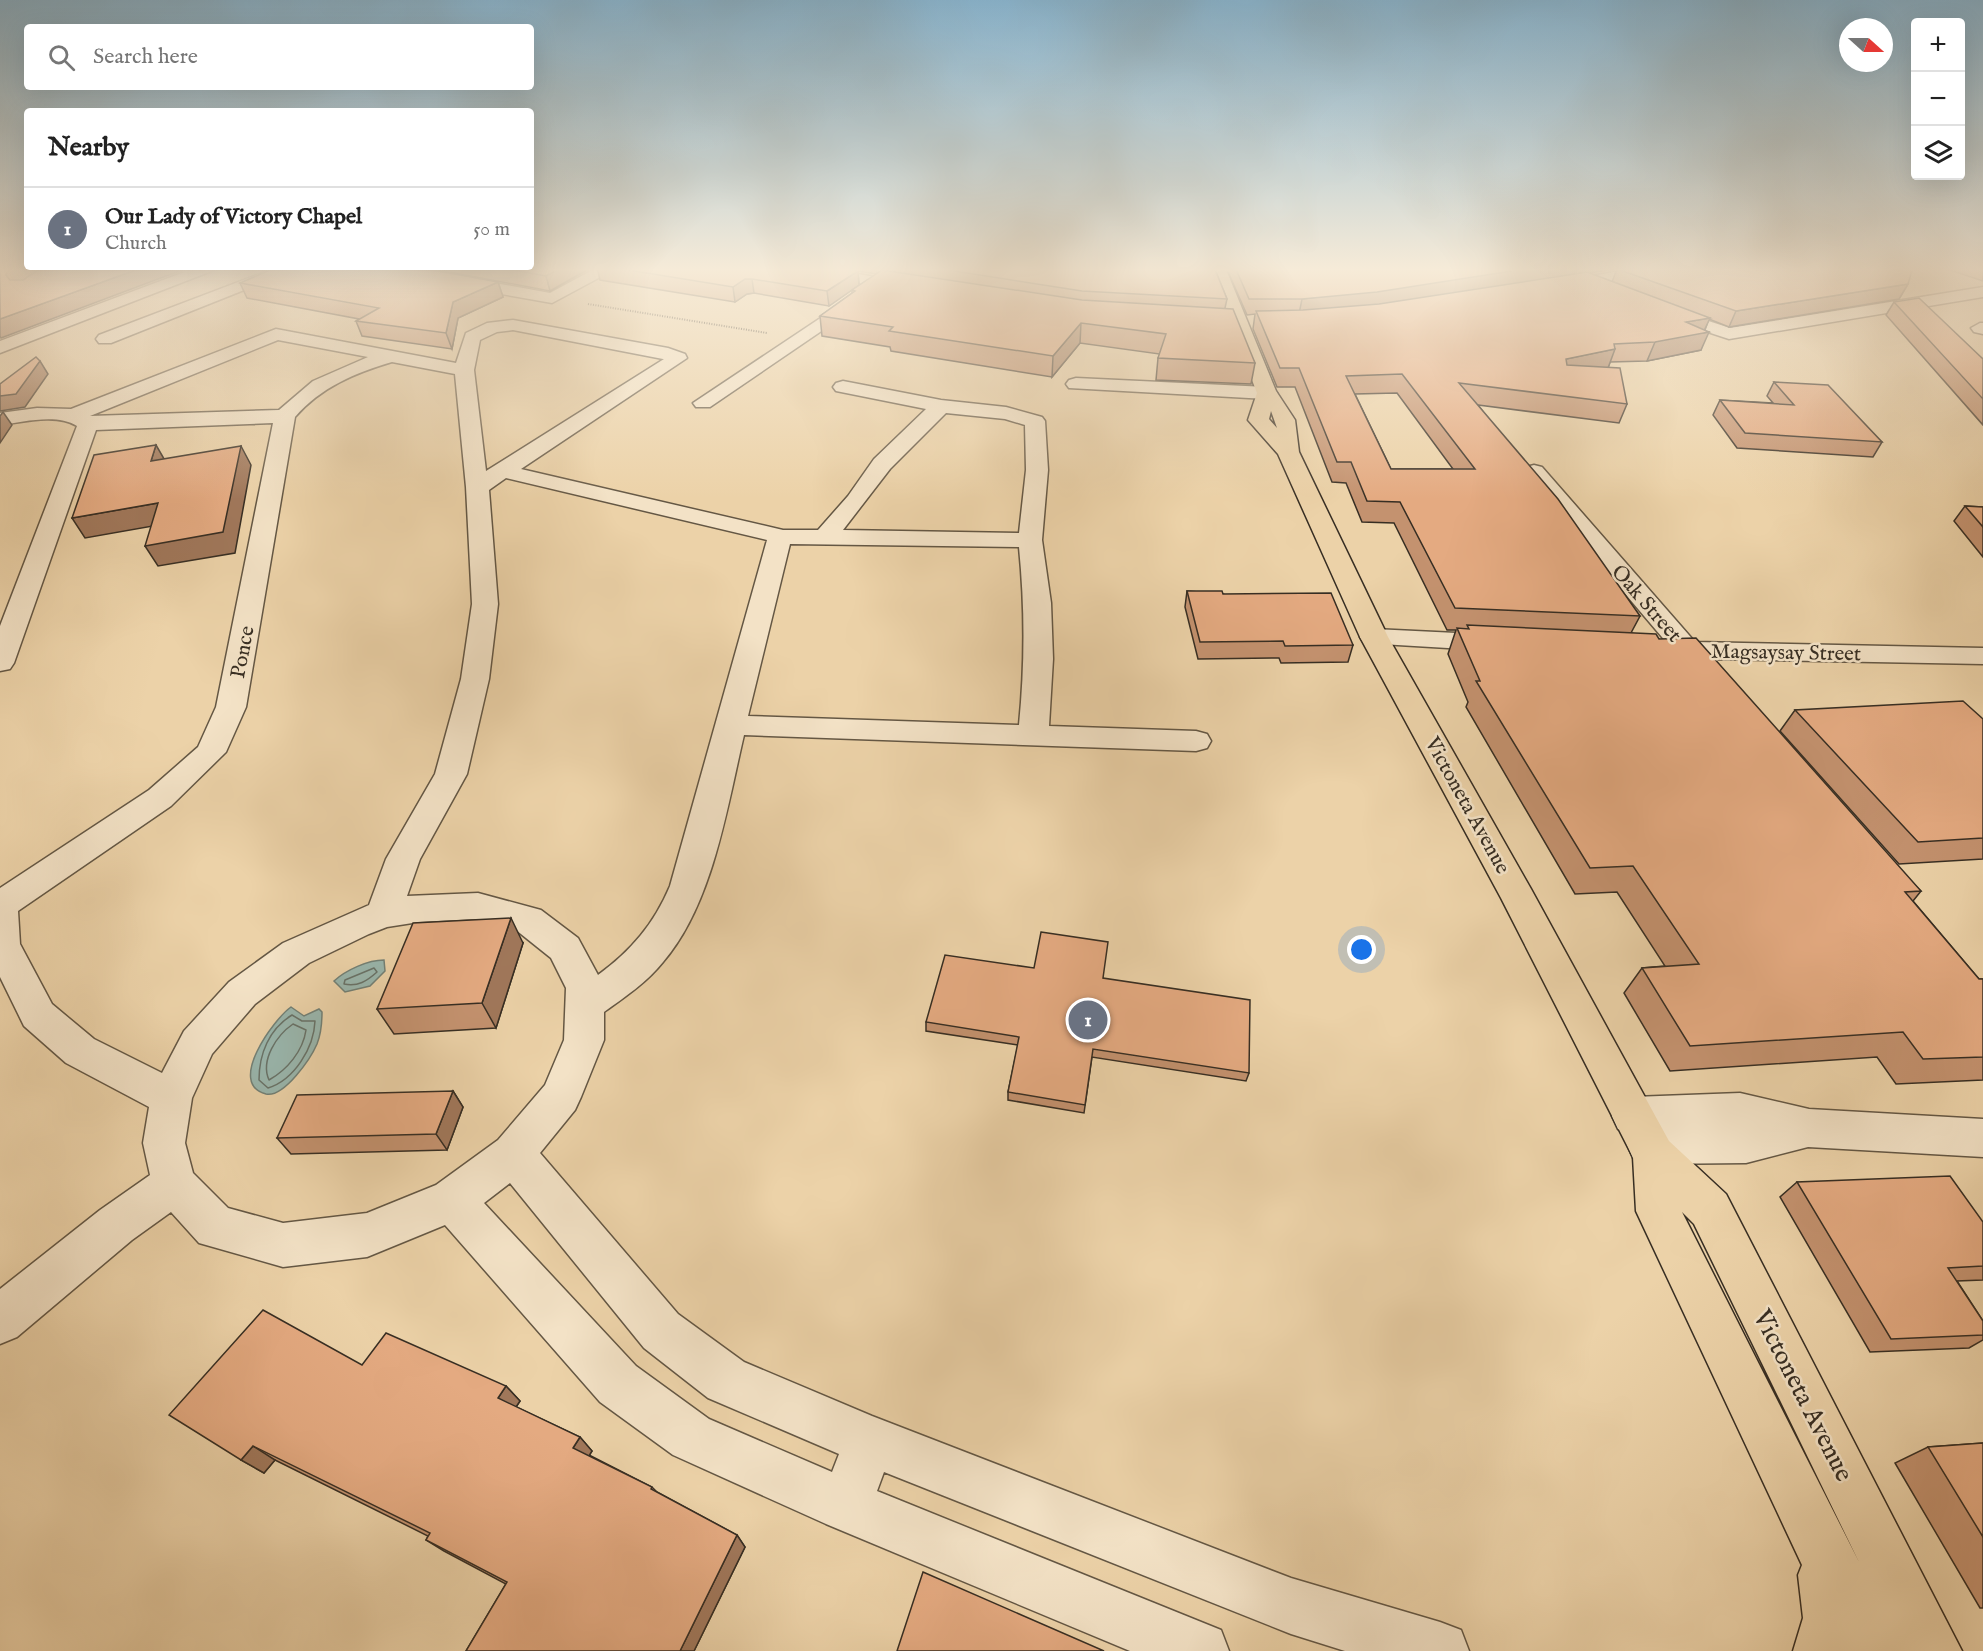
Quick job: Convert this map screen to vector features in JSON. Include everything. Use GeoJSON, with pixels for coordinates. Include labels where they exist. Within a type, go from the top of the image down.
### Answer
{"type":"FeatureCollection","features":[{"type":"Feature","properties":{"kind":"main road"},"geometry":{"type":"LineString","coordinates":[[1247,344],[1267,393]]}},
{"type":"Feature","properties":{"kind":"main road","name":"Victoneta Avenue"},"geometry":{"type":"LineString","coordinates":[[1267,393],[1258,420],[1288,452],[1374,638],[1519,898],[1645,1139],[1710,1209],[1933,1651]]}},
{"type":"Feature","properties":{"kind":"main road","name":"Victoneta Avenue"},"geometry":{"type":"LineString","coordinates":[[1645,1139],[1658,1211],[1873,1651]]}},
{"type":"Feature","properties":{"kind":"main road"},"geometry":{"type":"LineString","coordinates":[[1822,1651],[1832,1618],[1823,1546]]}},
{"type":"Feature","properties":{"kind":"street"},"geometry":{"type":"LineString","coordinates":[[0,663],[81,420],[251,344]]}},
{"type":"Feature","properties":{"kind":"street"},"geometry":{"type":"LineString","coordinates":[[327,344],[464,370]]}},
{"type":"Feature","properties":{"kind":"street"},"geometry":{"type":"LineString","coordinates":[[383,914],[403,859],[451,774],[475,679],[485,604],[477,487],[464,370],[470,344]]}},
{"type":"Feature","properties":{"kind":"street"},"geometry":{"type":"LineString","coordinates":[[477,487],[678,358],[668,354],[611,344]]}},
{"type":"Feature","properties":{"kind":"street"},"geometry":{"type":"LineString","coordinates":[[703,403],[791,344]]}},
{"type":"Feature","properties":{"kind":"street"},"geometry":{"type":"LineString","coordinates":[[0,419],[37,414],[81,420],[285,416],[298,399],[325,381],[356,367],[392,356]]}},
{"type":"Feature","properties":{"kind":"street"},"geometry":{"type":"LineString","coordinates":[[1076,384],[1267,393]]}},
{"type":"Feature","properties":{"kind":"street"},"geometry":{"type":"LineString","coordinates":[[843,387],[941,406],[1006,413],[1035,421],[1037,470],[1030,540],[1038,614],[1039,659],[1033,737]]}},
{"type":"Feature","properties":{"kind":"street"},"geometry":{"type":"LineString","coordinates":[[826,536],[856,501],[882,464],[941,406]]}},
{"type":"Feature","properties":{"kind":"street","name":"Ponce"},"geometry":{"type":"LineString","coordinates":[[1,904],[160,798],[211,752],[231,707],[285,416]]}},
{"type":"Feature","properties":{"kind":"street","name":"Oak Street"},"geometry":{"type":"LineString","coordinates":[[1517,453],[1726,695]]}},
{"type":"Feature","properties":{"kind":"street"},"geometry":{"type":"LineString","coordinates":[[502,471],[762,530],[780,537],[1030,540]]}},
{"type":"Feature","properties":{"kind":"street"},"geometry":{"type":"LineString","coordinates":[[584,1005],[641,964],[667,929],[685,894],[733,725],[754,626],[780,537]]}},
{"type":"Feature","properties":{"kind":"street"},"geometry":{"type":"LineString","coordinates":[[1374,638],[1524,644]]}},
{"type":"Feature","properties":{"kind":"street","name":"Magsaysay Street"},"geometry":{"type":"LineString","coordinates":[[1652,649],[1983,656]]}},
{"type":"Feature","properties":{"kind":"street"},"geometry":{"type":"LineString","coordinates":[[1950,654],[1983,680]]}},
{"type":"Feature","properties":{"kind":"street"},"geometry":{"type":"LineString","coordinates":[[733,725],[1196,741]]}},
{"type":"Feature","properties":{"kind":"street"},"geometry":{"type":"LineString","coordinates":[[1,904],[1,944],[38,1015],[80,1051],[171,1098]]}},
{"type":"Feature","properties":{"kind":"street"},"geometry":{"type":"LineString","coordinates":[[478,906],[528,920],[565,948],[585,988],[584,1005],[584,1040],[560,1097],[513,1154],[452,1200],[367,1235],[283,1245],[215,1227],[174,1184],[164,1143],[171,1098],[198,1043],[242,993],[296,953],[356,924],[383,914],[419,908],[478,906]]}},
{"type":"Feature","properties":{"kind":"street"},"geometry":{"type":"LineString","coordinates":[[1645,1139],[1746,1143],[1809,1128],[1983,1138]]}},
{"type":"Feature","properties":{"kind":"street"},"geometry":{"type":"LineString","coordinates":[[513,1154],[661,1331],[726,1380],[870,1441],[1292,1606],[1440,1651]]}},
{"type":"Feature","properties":{"kind":"street"},"geometry":{"type":"LineString","coordinates":[[0,1320],[116,1225],[174,1184]]}},
{"type":"Feature","properties":{"kind":"street"},"geometry":{"type":"LineString","coordinates":[[452,1200],[618,1384],[691,1437],[845,1505],[1200,1651]]}},
{"type":"Feature","properties":{"kind":"street"},"geometry":{"type":"LineString","coordinates":[[845,1505],[870,1441]]}},
{"type":"Feature","properties":{"kind":"water"},"geometry":{"type":"Polygon","coordinates":[[[384,960],[385,971],[370,986],[345,992],[334,981],[358,966],[384,960]]]}},
{"type":"Feature","properties":{"kind":"water"},"geometry":{"type":"Polygon","coordinates":[[[291,1007],[304,1016],[319,1009],[322,1012],[318,1040],[314,1050],[296,1076],[281,1090],[273,1094],[266,1094],[255,1088],[251,1078],[252,1065],[265,1037],[291,1007]]]}},
{"type":"Feature","properties":{"kind":"building"},"geometry":{"type":"Polygon","coordinates":[[[975,344],[1063,344],[1053,356],[975,344]]]}},
{"type":"Feature","properties":{"kind":"building"},"geometry":{"type":"Polygon","coordinates":[[[1163,344],[1247,344],[1255,363],[1158,358],[1163,344]]]}},
{"type":"Feature","properties":{"kind":"building"},"geometry":{"type":"Polygon","coordinates":[[[1270,344],[1614,344],[1615,349],[1566,359],[1567,365],[1620,368],[1627,404],[1459,383],[1558,499],[1640,616],[1455,608],[1400,502],[1367,501],[1351,462],[1337,462],[1299,368],[1280,368],[1270,344]],[[1402,374],[1346,376],[1391,469],[1475,469],[1402,374]]]}},
{"type":"Feature","properties":{"kind":"building"},"geometry":{"type":"Polygon","coordinates":[[[1933,344],[1967,344],[1983,359],[1983,399],[1933,344]]]}},
{"type":"Feature","properties":{"kind":"building"},"geometry":{"type":"Polygon","coordinates":[[[36,357],[40,361],[16,394],[0,396],[0,384],[36,357]]]}},
{"type":"Feature","properties":{"kind":"building"},"geometry":{"type":"Polygon","coordinates":[[[1774,382],[1828,385],[1882,442],[1745,433],[1720,400],[1794,405],[1774,382]]]}},
{"type":"Feature","properties":{"kind":"building"},"geometry":{"type":"Polygon","coordinates":[[[156,445],[151,461],[241,446],[223,532],[145,546],[158,503],[72,518],[94,455],[156,445]]]}},
{"type":"Feature","properties":{"kind":"building"},"geometry":{"type":"Polygon","coordinates":[[[1965,506],[1983,507],[1983,527],[1965,506]]]}},
{"type":"Feature","properties":{"kind":"building"},"geometry":{"type":"Polygon","coordinates":[[[1187,591],[1222,591],[1223,594],[1331,593],[1353,645],[1285,646],[1283,641],[1200,642],[1187,591]]]}},
{"type":"Feature","properties":{"kind":"building"},"geometry":{"type":"Polygon","coordinates":[[[1467,625],[1656,634],[1659,639],[1696,638],[1921,891],[1905,892],[1979,979],[1983,979],[1983,1057],[1923,1059],[1903,1032],[1690,1046],[1642,968],[1699,964],[1633,866],[1590,868],[1476,681],[1480,681],[1457,628],[1469,629],[1467,625]]]}},
{"type":"Feature","properties":{"kind":"building"},"geometry":{"type":"Polygon","coordinates":[[[1963,701],[1983,719],[1983,838],[1918,842],[1795,710],[1963,701]]]}},
{"type":"Feature","properties":{"kind":"building"},"geometry":{"type":"Polygon","coordinates":[[[511,918],[482,1003],[377,1009],[413,923],[511,918]]]}},
{"type":"Feature","properties":{"kind":"building"},"geometry":{"type":"Polygon","coordinates":[[[1041,932],[1108,942],[1103,978],[1250,1000],[1249,1073],[1093,1049],[1085,1105],[1008,1092],[1019,1037],[926,1022],[945,955],[1034,968],[1041,932]]]}},
{"type":"Feature","properties":{"kind":"building"},"geometry":{"type":"Polygon","coordinates":[[[453,1091],[436,1134],[277,1138],[297,1095],[453,1091]]]}},
{"type":"Feature","properties":{"kind":"building"},"geometry":{"type":"Polygon","coordinates":[[[1950,1176],[1983,1222],[1983,1266],[1948,1268],[1983,1321],[1983,1335],[1891,1339],[1797,1182],[1950,1176]]]}},
{"type":"Feature","properties":{"kind":"building"},"geometry":{"type":"Polygon","coordinates":[[[263,1310],[362,1365],[386,1333],[506,1386],[498,1398],[580,1437],[573,1448],[652,1487],[651,1489],[737,1535],[680,1651],[466,1651],[507,1582],[426,1540],[430,1533],[253,1446],[241,1460],[169,1415],[263,1310]]]}},
{"type":"Feature","properties":{"kind":"building"},"geometry":{"type":"Polygon","coordinates":[[[1983,1443],[1983,1537],[1928,1447],[1983,1443]]]}},
{"type":"Feature","properties":{"kind":"building"},"geometry":{"type":"Polygon","coordinates":[[[923,1572],[1104,1651],[897,1651],[923,1572]]]}},
{"type":"Feature","properties":{"kind":"place","name":"Our Lady of Victory Chapel"},"geometry":{"type":"Point","coordinates":[1088,1020]}}]}
